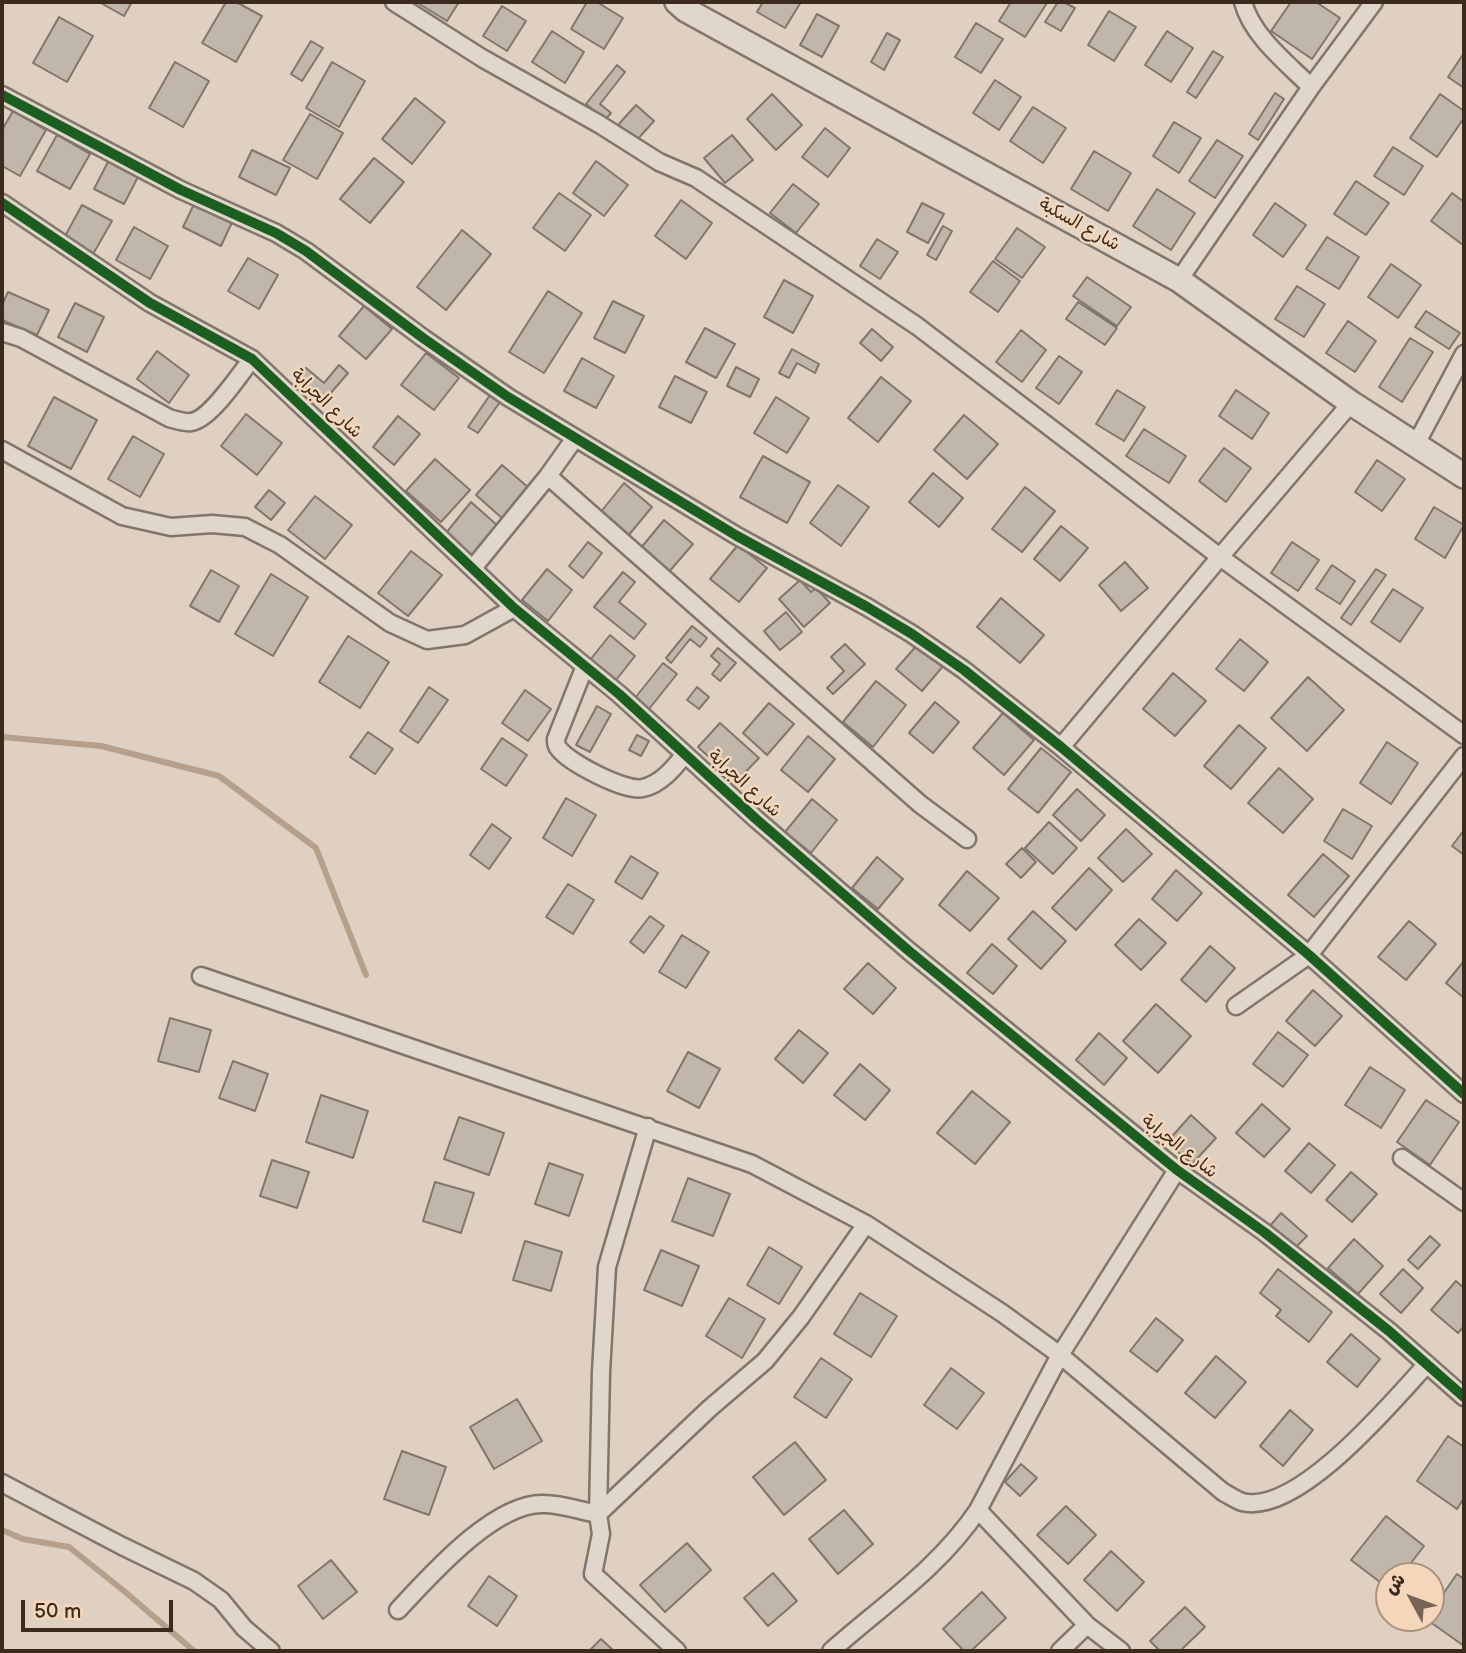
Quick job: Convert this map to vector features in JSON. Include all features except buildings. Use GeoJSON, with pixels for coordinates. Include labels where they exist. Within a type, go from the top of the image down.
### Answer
{"type":"FeatureCollection","features":[{"type":"Feature","properties":{"kind":"main road","name":"شارع السكبة"},"geometry":{"type":"LineString","coordinates":[[686,4],[1179,281],[1351,403],[1464,476]]}},
{"type":"Feature","properties":{"kind":"street"},"geometry":{"type":"LineString","coordinates":[[394,2],[482,58],[599,124],[659,162],[696,178],[917,326],[1220,557],[1464,735]]}},
{"type":"Feature","properties":{"kind":"street"},"geometry":{"type":"LineString","coordinates":[[1243,2],[1263,38],[1311,87]]}},
{"type":"Feature","properties":{"kind":"street"},"geometry":{"type":"LineString","coordinates":[[1179,281],[1311,87],[1374,2]]}},
{"type":"Feature","properties":{"kind":"street"},"geometry":{"type":"LineString","coordinates":[[2,95],[181,190],[276,233],[306,251],[508,397],[737,536],[912,634],[964,670],[1061,747],[1309,955],[1464,1094]]}},
{"type":"Feature","properties":{"kind":"street","name":"شارع الجرابة"},"geometry":{"type":"LineString","coordinates":[[2,203],[150,303],[252,359],[514,608],[619,694],[755,819],[909,951],[1177,1170],[1264,1231],[1464,1397]]}},
{"type":"Feature","properties":{"kind":"street"},"geometry":{"type":"LineString","coordinates":[[2,332],[21,338],[169,418],[188,423],[200,420],[210,411],[252,359]]}},
{"type":"Feature","properties":{"kind":"street"},"geometry":{"type":"LineString","coordinates":[[1416,444],[1464,354]]}},
{"type":"Feature","properties":{"kind":"street"},"geometry":{"type":"LineString","coordinates":[[1061,747],[1351,403]]}},
{"type":"Feature","properties":{"kind":"street"},"geometry":{"type":"LineString","coordinates":[[473,568],[548,476],[575,438]]}},
{"type":"Feature","properties":{"kind":"street"},"geometry":{"type":"LineString","coordinates":[[2,450],[122,516],[171,527],[212,524],[245,527],[280,545],[390,623],[427,640],[465,635],[514,608]]}},
{"type":"Feature","properties":{"kind":"street"},"geometry":{"type":"LineString","coordinates":[[548,476],[920,804],[967,839]]}},
{"type":"Feature","properties":{"kind":"street"},"geometry":{"type":"LineString","coordinates":[[585,666],[556,739],[557,747],[567,757],[631,789],[644,788],[656,782],[671,772],[685,754]]}},
{"type":"Feature","properties":{"kind":"street"},"geometry":{"type":"LineString","coordinates":[[1236,1006],[1309,955],[1464,756]]}},
{"type":"Feature","properties":{"kind":"street"},"geometry":{"type":"LineString","coordinates":[[201,976],[752,1164],[866,1224],[1002,1313],[1060,1355],[1223,1492],[1243,1502],[1264,1501],[1292,1490],[1320,1471],[1349,1449],[1427,1364]]}},
{"type":"Feature","properties":{"kind":"street"},"geometry":{"type":"LineString","coordinates":[[648,1127],[607,1267],[601,1372],[598,1514],[601,1534],[593,1574],[677,1651]]}},
{"type":"Feature","properties":{"kind":"street"},"geometry":{"type":"LineString","coordinates":[[1402,1158],[1464,1202]]}},
{"type":"Feature","properties":{"kind":"street"},"geometry":{"type":"LineString","coordinates":[[832,1651],[943,1555],[978,1510],[1060,1355],[1177,1170]]}},
{"type":"Feature","properties":{"kind":"street"},"geometry":{"type":"LineString","coordinates":[[598,1514],[765,1361],[801,1317],[866,1224]]}},
{"type":"Feature","properties":{"kind":"street"},"geometry":{"type":"LineString","coordinates":[[2,1483],[194,1581],[220,1600],[244,1628],[271,1651]]}},
{"type":"Feature","properties":{"kind":"street"},"geometry":{"type":"LineString","coordinates":[[398,1611],[454,1551],[495,1521],[522,1508],[543,1503],[598,1514]]}},
{"type":"Feature","properties":{"kind":"street"},"geometry":{"type":"LineString","coordinates":[[978,1510],[1087,1625],[1121,1651]]}},
{"type":"Feature","properties":{"kind":"street"},"geometry":{"type":"LineString","coordinates":[[1060,1651],[1087,1625]]}},
{"type":"Feature","properties":{"kind":"waterway"},"geometry":{"type":"LineString","coordinates":[[2,737],[101,746],[219,776],[316,848],[366,975]]}},
{"type":"Feature","properties":{"kind":"waterway"},"geometry":{"type":"LineString","coordinates":[[2,1530],[23,1539],[69,1547],[194,1651]]}},
{"type":"Feature","properties":{"kind":"cycle path"},"geometry":{"type":"LineString","coordinates":[[2,95],[181,190],[276,233],[306,251],[508,397],[737,536],[912,634],[964,670],[1061,747],[1309,955],[1464,1094]]}},
{"type":"Feature","properties":{"kind":"cycle path"},"geometry":{"type":"LineString","coordinates":[[2,203],[150,303],[252,359],[514,608],[619,694],[756,819],[909,951],[1177,1170],[1264,1232],[1389,1331],[1464,1397]]}}]}
